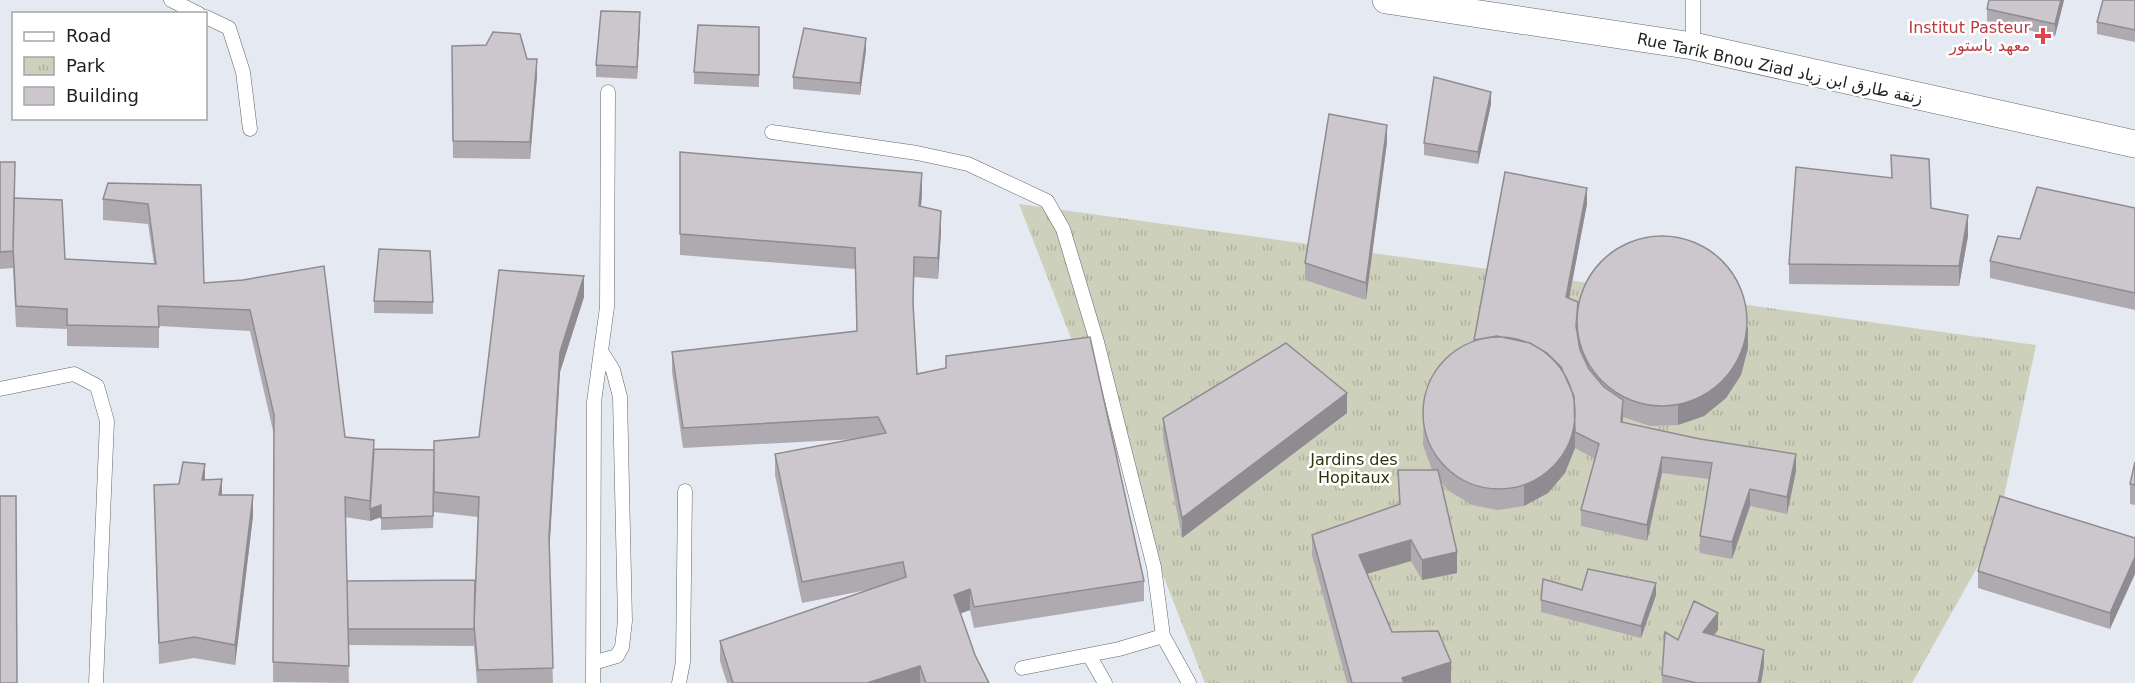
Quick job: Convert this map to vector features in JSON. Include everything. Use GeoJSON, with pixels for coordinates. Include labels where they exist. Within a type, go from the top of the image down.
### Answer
{"type":"FeatureCollection","features":[{"type":"Feature","properties":{"kind":"street","name":"Rue Tarik Bnou Ziad زنقة طارق ابن زياد"},"geometry":{"type":"LineString","coordinates":[[1386,0],[1693,46],[2135,144]]}},
{"type":"Feature","properties":{"kind":"lane"},"geometry":{"type":"LineString","coordinates":[[171,0],[195,12]]}},
{"type":"Feature","properties":{"kind":"lane"},"geometry":{"type":"LineString","coordinates":[[1693,0],[1693,46]]}},
{"type":"Feature","properties":{"kind":"lane"},"geometry":{"type":"LineString","coordinates":[[207,17],[229,28],[243,72],[250,129]]}},
{"type":"Feature","properties":{"kind":"lane"},"geometry":{"type":"LineString","coordinates":[[593,683],[594,402],[607,307],[608,92]]}},
{"type":"Feature","properties":{"kind":"lane"},"geometry":{"type":"LineString","coordinates":[[772,132],[917,153],[968,164],[1047,201],[1063,229],[1091,319],[1154,567],[1163,636],[1189,683]]}},
{"type":"Feature","properties":{"kind":"lane"},"geometry":{"type":"LineString","coordinates":[[593,663],[617,656],[622,647],[625,621],[620,397],[613,370],[601,351]]}},
{"type":"Feature","properties":{"kind":"lane"},"geometry":{"type":"LineString","coordinates":[[0,389],[74,374],[97,386],[107,420],[96,683]]}},
{"type":"Feature","properties":{"kind":"lane"},"geometry":{"type":"LineString","coordinates":[[679,683],[683,662],[686,491]]}},
{"type":"Feature","properties":{"kind":"lane"},"geometry":{"type":"LineString","coordinates":[[1022,668],[1089,655],[1163,636]]}},
{"type":"Feature","properties":{"kind":"lane"},"geometry":{"type":"LineString","coordinates":[[1089,655],[1105,683]]}},
{"type":"Feature","properties":{"kind":"green space","name":"Jardins des Hopitaux"},"geometry":{"type":"Polygon","coordinates":[[[1019,204],[2036,345],[1996,534],[1912,683],[1205,683],[1019,204]]]}},
{"type":"Feature","properties":{"kind":"building"},"geometry":{"type":"Polygon","coordinates":[[[1989,0],[2061,0],[2055,24],[1987,9],[1989,0]]]}},
{"type":"Feature","properties":{"kind":"building"},"geometry":{"type":"Polygon","coordinates":[[[2103,0],[2135,0],[2135,30],[2097,22],[2103,0]]]}},
{"type":"Feature","properties":{"kind":"building"},"geometry":{"type":"Polygon","coordinates":[[[601,11],[640,12],[637,67],[596,65],[601,11]]]}},
{"type":"Feature","properties":{"kind":"building"},"geometry":{"type":"Polygon","coordinates":[[[698,25],[759,27],[759,75],[694,72],[698,25]]]}},
{"type":"Feature","properties":{"kind":"building"},"geometry":{"type":"Polygon","coordinates":[[[804,28],[866,38],[860,83],[793,77],[804,28]]]}},
{"type":"Feature","properties":{"kind":"building"},"geometry":{"type":"Polygon","coordinates":[[[493,32],[520,34],[527,59],[537,59],[530,142],[453,141],[452,46],[486,45],[493,32]]]}},
{"type":"Feature","properties":{"kind":"building"},"geometry":{"type":"Polygon","coordinates":[[[1434,77],[1491,92],[1478,152],[1424,143],[1434,77]]]}},
{"type":"Feature","properties":{"kind":"building"},"geometry":{"type":"Polygon","coordinates":[[[1329,114],[1387,125],[1366,283],[1305,263],[1329,114]]]}},
{"type":"Feature","properties":{"kind":"building"},"geometry":{"type":"Polygon","coordinates":[[[680,152],[922,173],[919,206],[941,211],[938,258],[914,257],[913,303],[917,374],[946,368],[946,356],[1090,337],[1144,581],[974,607],[970,589],[954,595],[975,655],[989,683],[926,683],[920,666],[867,683],[733,683],[720,641],[906,577],[903,562],[802,582],[775,454],[886,433],[878,417],[683,428],[672,352],[857,331],[855,248],[680,234],[680,152]]]}},
{"type":"Feature","properties":{"kind":"building"},"geometry":{"type":"Polygon","coordinates":[[[1891,155],[1929,159],[1931,208],[1968,215],[1959,266],[1789,264],[1796,167],[1892,178],[1891,155]]]}},
{"type":"Feature","properties":{"kind":"building"},"geometry":{"type":"Polygon","coordinates":[[[0,162],[15,162],[13,251],[0,252],[0,162]]]}},
{"type":"Feature","properties":{"kind":"building"},"geometry":{"type":"Polygon","coordinates":[[[1505,172],[1587,188],[1566,297],[1578,302],[1576,326],[1580,350],[1589,369],[1604,387],[1623,400],[1621,422],[1700,439],[1796,454],[1787,497],[1750,489],[1732,542],[1700,536],[1712,463],[1662,457],[1647,525],[1581,510],[1599,444],[1575,432],[1574,396],[1561,367],[1547,353],[1530,343],[1497,336],[1474,340],[1505,172]]]}},
{"type":"Feature","properties":{"kind":"building"},"geometry":{"type":"Polygon","coordinates":[[[108,183],[201,185],[204,283],[243,280],[324,266],[345,437],[374,440],[370,501],[345,497],[349,666],[273,662],[274,415],[250,310],[158,306],[159,327],[67,325],[67,309],[16,306],[13,247],[14,198],[62,200],[65,259],[156,264],[148,204],[103,199],[108,183]]]}},
{"type":"Feature","properties":{"kind":"building"},"geometry":{"type":"Polygon","coordinates":[[[2037,187],[2135,208],[2135,293],[1990,261],[1998,236],[2020,239],[2037,187]]]}},
{"type":"Feature","properties":{"kind":"building"},"geometry":{"type":"Polygon","coordinates":[[[1662,236],[1695,242],[1722,261],[1741,288],[1747,321],[1741,354],[1722,381],[1695,400],[1662,406],[1629,400],[1602,381],[1583,354],[1577,321],[1583,288],[1602,261],[1629,242],[1662,236]]]}},
{"type":"Feature","properties":{"kind":"building"},"geometry":{"type":"Polygon","coordinates":[[[379,249],[430,251],[433,302],[374,301],[379,249]]]}},
{"type":"Feature","properties":{"kind":"building"},"geometry":{"type":"Polygon","coordinates":[[[499,270],[584,276],[560,352],[549,537],[553,668],[478,670],[474,625],[479,497],[434,492],[434,441],[479,437],[499,270]]]}},
{"type":"Feature","properties":{"kind":"building"},"geometry":{"type":"Polygon","coordinates":[[[1499,337],[1514,338],[1528,343],[1553,359],[1569,384],[1574,398],[1574,428],[1569,442],[1553,467],[1528,483],[1514,488],[1499,489],[1484,488],[1470,483],[1445,467],[1429,442],[1424,428],[1423,413],[1424,398],[1429,384],[1445,359],[1470,343],[1484,338],[1499,337]]]}},
{"type":"Feature","properties":{"kind":"building"},"geometry":{"type":"Polygon","coordinates":[[[1286,343],[1347,393],[1182,518],[1163,418],[1286,343]]]}},
{"type":"Feature","properties":{"kind":"building"},"geometry":{"type":"Polygon","coordinates":[[[374,449],[434,450],[433,516],[381,518],[381,505],[370,509],[374,449]]]}},
{"type":"Feature","properties":{"kind":"building"},"geometry":{"type":"Polygon","coordinates":[[[183,462],[205,464],[202,480],[222,479],[219,495],[253,495],[235,645],[194,637],[159,643],[154,485],[179,484],[183,462]]]}},
{"type":"Feature","properties":{"kind":"building"},"geometry":{"type":"Polygon","coordinates":[[[2135,462],[2135,485],[2130,484],[2135,462]]]}},
{"type":"Feature","properties":{"kind":"building"},"geometry":{"type":"Polygon","coordinates":[[[1398,470],[1438,470],[1457,552],[1422,560],[1411,540],[1359,555],[1392,632],[1438,631],[1451,662],[1402,678],[1404,683],[1352,683],[1312,535],[1400,504],[1398,470]]]}},
{"type":"Feature","properties":{"kind":"building"},"geometry":{"type":"Polygon","coordinates":[[[0,496],[16,496],[17,683],[0,683],[0,496]]]}},
{"type":"Feature","properties":{"kind":"building"},"geometry":{"type":"Polygon","coordinates":[[[2000,496],[2135,538],[2135,557],[2110,613],[1978,571],[2000,496]]]}},
{"type":"Feature","properties":{"kind":"building"},"geometry":{"type":"Polygon","coordinates":[[[1588,569],[1656,583],[1641,626],[1541,600],[1543,579],[1582,590],[1588,569]]]}},
{"type":"Feature","properties":{"kind":"building"},"geometry":{"type":"Polygon","coordinates":[[[475,580],[474,629],[348,629],[347,581],[475,580]]]}},
{"type":"Feature","properties":{"kind":"building"},"geometry":{"type":"Polygon","coordinates":[[[1694,601],[1718,613],[1703,632],[1764,650],[1758,683],[1697,683],[1662,675],[1665,632],[1678,640],[1694,601]]]}},
{"type":"Feature","properties":{"kind":"place","name":"Institut Pasteur معهد باستور"},"geometry":{"type":"Point","coordinates":[2043,36]}}]}
